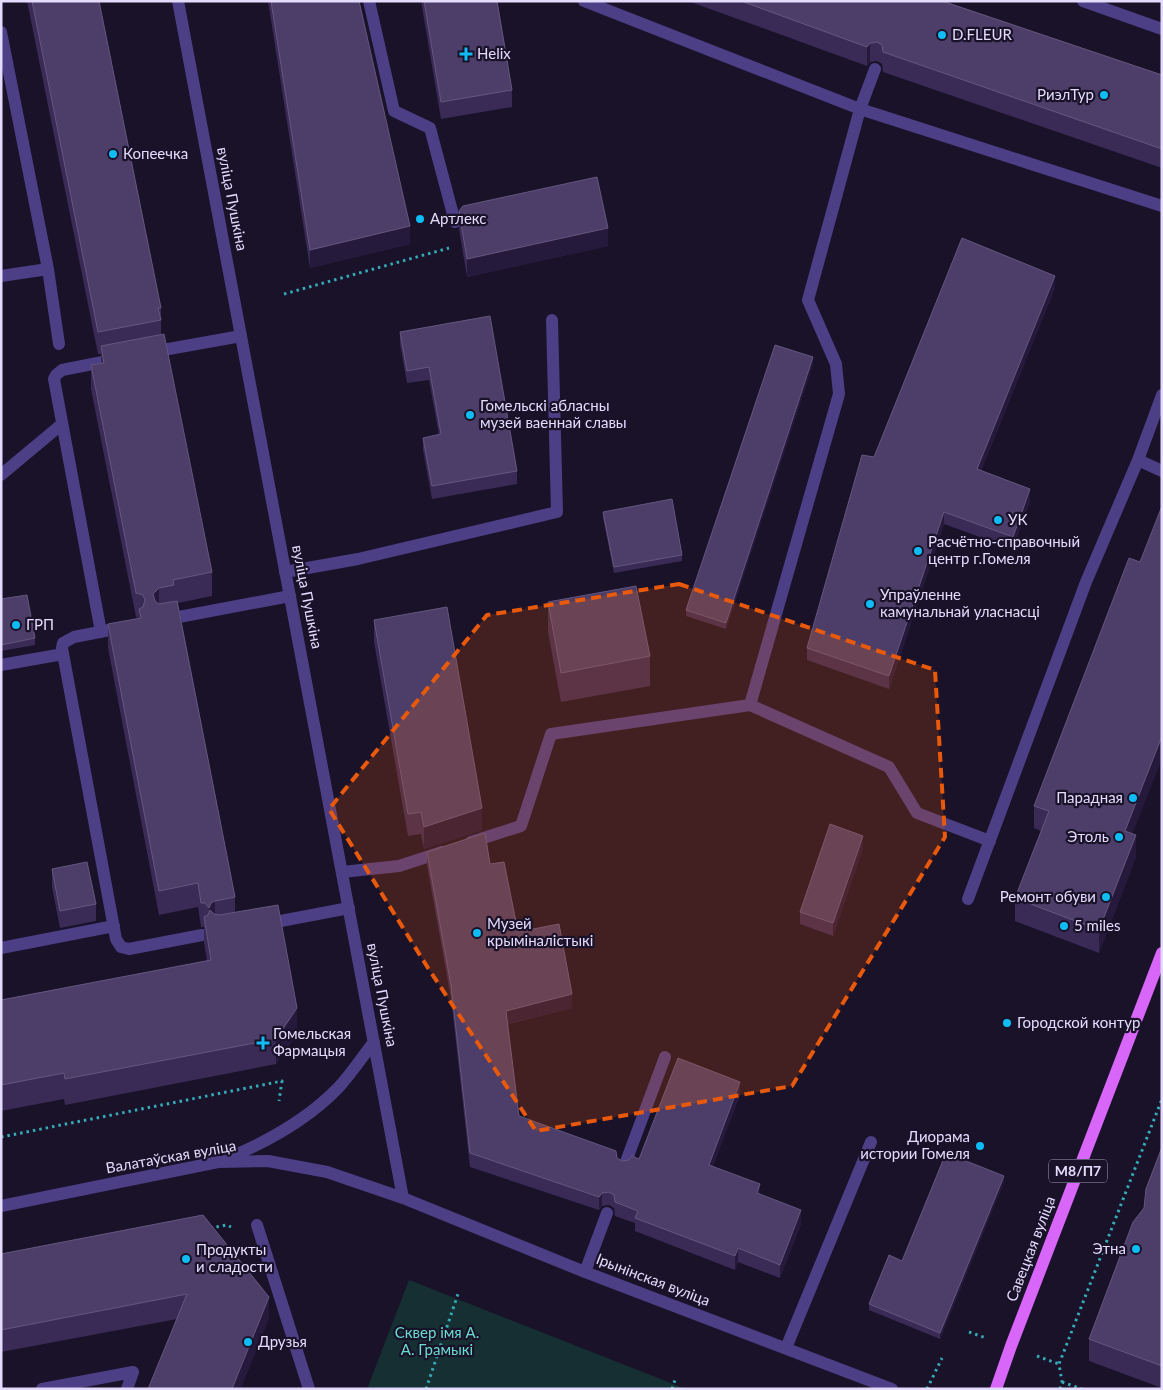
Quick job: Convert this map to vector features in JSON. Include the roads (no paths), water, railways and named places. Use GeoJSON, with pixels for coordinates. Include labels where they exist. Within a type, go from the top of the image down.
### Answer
{"type":"FeatureCollection","features":[{"type":"Feature","properties":{"kind":"main road","name":"Савецкая вуліца"},"geometry":{"type":"LineString","coordinates":[[996,1389],[1162,953]]}},
{"type":"Feature","properties":{"kind":"street","name":"вуліца Пушкіна"},"geometry":{"type":"LineString","coordinates":[[178,1],[403,1198]]}},
{"type":"Feature","properties":{"kind":"street"},"geometry":{"type":"LineString","coordinates":[[370,1],[394,112],[430,128],[455,222]]}},
{"type":"Feature","properties":{"kind":"street"},"geometry":{"type":"LineString","coordinates":[[584,1],[860,109],[1162,206]]}},
{"type":"Feature","properties":{"kind":"street"},"geometry":{"type":"LineString","coordinates":[[1083,1],[1162,29]]}},
{"type":"Feature","properties":{"kind":"street"},"geometry":{"type":"LineString","coordinates":[[1,32],[48,269],[60,344]]}},
{"type":"Feature","properties":{"kind":"street"},"geometry":{"type":"LineString","coordinates":[[750,705],[839,394],[836,364],[808,300],[860,109],[874,69]]}},
{"type":"Feature","properties":{"kind":"street"},"geometry":{"type":"LineString","coordinates":[[1,276],[48,269]]}},
{"type":"Feature","properties":{"kind":"street"},"geometry":{"type":"LineString","coordinates":[[285,572],[358,559],[557,512],[552,320]]}},
{"type":"Feature","properties":{"kind":"street"},"geometry":{"type":"LineString","coordinates":[[101,632],[55,388],[56,374],[69,368],[241,336]]}},
{"type":"Feature","properties":{"kind":"street"},"geometry":{"type":"LineString","coordinates":[[968,899],[1086,582],[1138,460],[1162,395]]}},
{"type":"Feature","properties":{"kind":"street"},"geometry":{"type":"LineString","coordinates":[[1,475],[62,424]]}},
{"type":"Feature","properties":{"kind":"street"},"geometry":{"type":"LineString","coordinates":[[1138,460],[1162,471]]}},
{"type":"Feature","properties":{"kind":"street"},"geometry":{"type":"LineString","coordinates":[[161,620],[290,596]]}},
{"type":"Feature","properties":{"kind":"street"},"geometry":{"type":"LineString","coordinates":[[137,625],[68,639],[64,643],[63,654],[116,939],[121,947],[129,949],[202,936]]}},
{"type":"Feature","properties":{"kind":"street"},"geometry":{"type":"LineString","coordinates":[[1,665],[63,654]]}},
{"type":"Feature","properties":{"kind":"street"},"geometry":{"type":"LineString","coordinates":[[342,872],[399,866],[521,826],[551,734],[750,705],[889,767],[917,813],[990,841]]}},
{"type":"Feature","properties":{"kind":"street"},"geometry":{"type":"LineString","coordinates":[[256,926],[349,908]]}},
{"type":"Feature","properties":{"kind":"street"},"geometry":{"type":"LineString","coordinates":[[1,948],[114,926]]}},
{"type":"Feature","properties":{"kind":"street"},"geometry":{"type":"LineString","coordinates":[[218,1162],[269,1139],[317,1108],[339,1087],[374,1042]]}},
{"type":"Feature","properties":{"kind":"street"},"geometry":{"type":"LineString","coordinates":[[624,1167],[665,1057]]}},
{"type":"Feature","properties":{"kind":"street"},"geometry":{"type":"LineString","coordinates":[[786,1348],[871,1142]]}},
{"type":"Feature","properties":{"kind":"street","name":"Валатаўская вуліца"},"geometry":{"type":"LineString","coordinates":[[1,1206],[218,1162],[240,1160],[268,1161],[327,1172],[403,1198]]}},
{"type":"Feature","properties":{"kind":"street","name":"Ірынінская вуліца"},"geometry":{"type":"LineString","coordinates":[[403,1198],[585,1272],[892,1389]]}},
{"type":"Feature","properties":{"kind":"street"},"geometry":{"type":"LineString","coordinates":[[585,1272],[606,1213]]}},
{"type":"Feature","properties":{"kind":"street"},"geometry":{"type":"LineString","coordinates":[[257,1225],[309,1389]]}},
{"type":"Feature","properties":{"kind":"street"},"geometry":{"type":"LineString","coordinates":[[42,1389],[133,1372],[127,1389]]}},
{"type":"Feature","properties":{"kind":"place","name":"D.FLEUR"},"geometry":{"type":"Point","coordinates":[942,35]}},
{"type":"Feature","properties":{"kind":"place","name":"Helix"},"geometry":{"type":"Point","coordinates":[466,54]}},
{"type":"Feature","properties":{"kind":"place","name":"РиэлТур"},"geometry":{"type":"Point","coordinates":[1104,95]}},
{"type":"Feature","properties":{"kind":"place","name":"Копеечка"},"geometry":{"type":"Point","coordinates":[113,154]}},
{"type":"Feature","properties":{"kind":"place","name":"Артлекс"},"geometry":{"type":"Point","coordinates":[420,219]}},
{"type":"Feature","properties":{"kind":"place","name":"Гомельскі абласны музей ваеннай славы"},"geometry":{"type":"Point","coordinates":[470,415]}},
{"type":"Feature","properties":{"kind":"place","name":"УК"},"geometry":{"type":"Point","coordinates":[998,520]}},
{"type":"Feature","properties":{"kind":"place","name":"Расчётно-справочный центр г.Гомеля"},"geometry":{"type":"Point","coordinates":[918,551]}},
{"type":"Feature","properties":{"kind":"place","name":"Упраўленне камунальнай уласнасці"},"geometry":{"type":"Point","coordinates":[870,604]}},
{"type":"Feature","properties":{"kind":"place","name":"ГРП"},"geometry":{"type":"Point","coordinates":[16,625]}},
{"type":"Feature","properties":{"kind":"place","name":"Парадная"},"geometry":{"type":"Point","coordinates":[1133,798]}},
{"type":"Feature","properties":{"kind":"place","name":"Этоль"},"geometry":{"type":"Point","coordinates":[1119,837]}},
{"type":"Feature","properties":{"kind":"place","name":"Ремонт обуви"},"geometry":{"type":"Point","coordinates":[1106,897]}},
{"type":"Feature","properties":{"kind":"place","name":"5 miles"},"geometry":{"type":"Point","coordinates":[1064,926]}},
{"type":"Feature","properties":{"kind":"place","name":"Музей крыміналістыкі"},"geometry":{"type":"Point","coordinates":[477,933]}},
{"type":"Feature","properties":{"kind":"place","name":"Городской контур"},"geometry":{"type":"Point","coordinates":[1007,1023]}},
{"type":"Feature","properties":{"kind":"place","name":"Гомельская Фармацыя"},"geometry":{"type":"Point","coordinates":[263,1043]}},
{"type":"Feature","properties":{"kind":"place","name":"Диорама истории Гомеля"},"geometry":{"type":"Point","coordinates":[980,1146]}},
{"type":"Feature","properties":{"kind":"place","name":"Этна"},"geometry":{"type":"Point","coordinates":[1136,1249]}},
{"type":"Feature","properties":{"kind":"place","name":"Продукты и сладости"},"geometry":{"type":"Point","coordinates":[186,1259]}},
{"type":"Feature","properties":{"kind":"place","name":"Друзья"},"geometry":{"type":"Point","coordinates":[248,1342]}},
{"type":"Feature","properties":{"kind":"park label","name":"Сквер імя А. А. Грамыкі"},"geometry":{"type":"Point","coordinates":[437,1342]}}]}
